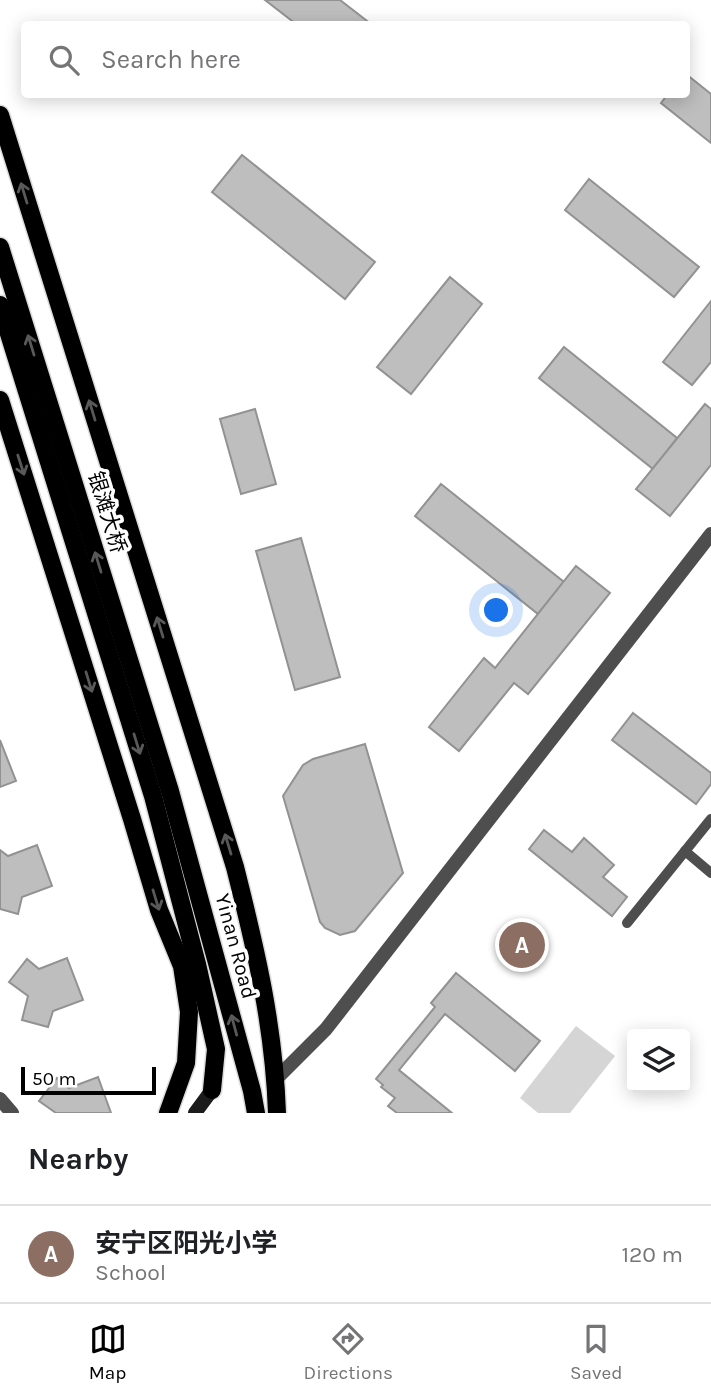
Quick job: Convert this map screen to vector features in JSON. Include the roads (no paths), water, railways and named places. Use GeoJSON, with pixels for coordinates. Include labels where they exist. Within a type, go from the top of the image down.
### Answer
{"type":"FeatureCollection","features":[{"type":"Feature","properties":{"kind":"main road"},"geometry":{"type":"LineString","coordinates":[[0,115],[235,867],[260,964],[276,1079],[277,1113]]}},
{"type":"Feature","properties":{"kind":"main road","name":"银滩大桥"},"geometry":{"type":"LineString","coordinates":[[0,247],[162,793]]}},
{"type":"Feature","properties":{"kind":"main road","name":"银滩大桥"},"geometry":{"type":"LineString","coordinates":[[0,305],[162,793]]}},
{"type":"Feature","properties":{"kind":"main road"},"geometry":{"type":"LineString","coordinates":[[0,400],[159,910],[182,966],[189,1012],[186,1063],[168,1113]]}},
{"type":"Feature","properties":{"kind":"main road","name":"Yinan Road"},"geometry":{"type":"LineString","coordinates":[[162,793],[216,1049],[212,1090]]}},
{"type":"Feature","properties":{"kind":"main road","name":"Yinan Road"},"geometry":{"type":"LineString","coordinates":[[162,793],[252,1090],[256,1113]]}},
{"type":"Feature","properties":{"kind":"main road"},"geometry":{"type":"LineString","coordinates":[[195,1113],[212,1090]]}},
{"type":"Feature","properties":{"kind":"street"},"geometry":{"type":"LineString","coordinates":[[276,1079],[326,1029],[711,534]]}},
{"type":"Feature","properties":{"kind":"street"},"geometry":{"type":"LineString","coordinates":[[0,1099],[12,1113]]}},
{"type":"Feature","properties":{"kind":"lane"},"geometry":{"type":"LineString","coordinates":[[627,923],[711,819]]}},
{"type":"Feature","properties":{"kind":"lane"},"geometry":{"type":"LineString","coordinates":[[685,851],[711,873]]}},
{"type":"Feature","properties":{"kind":"place","name":"安宁区阳光小学"},"geometry":{"type":"Point","coordinates":[522,945]}}]}
